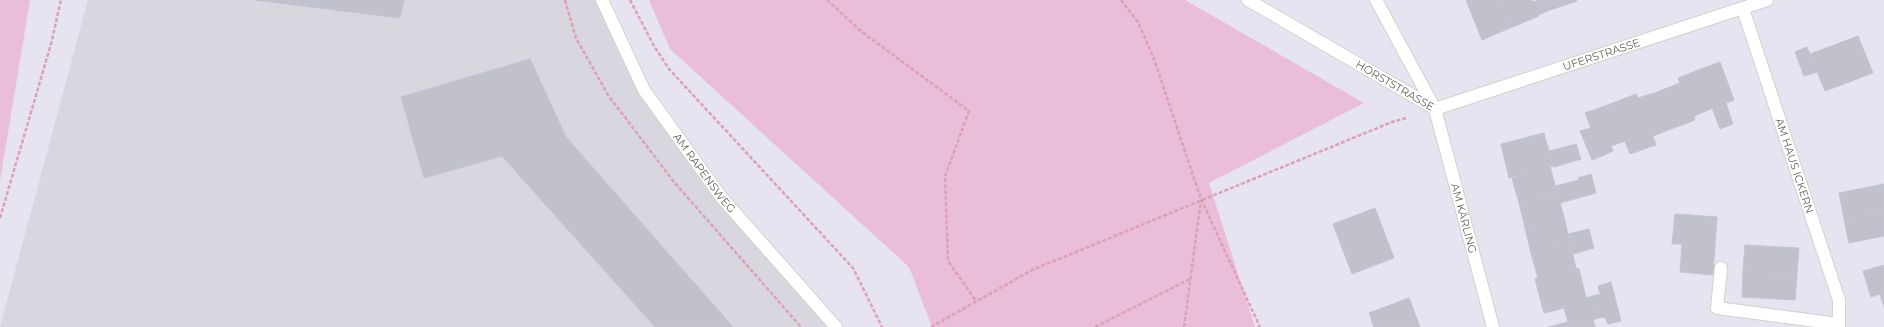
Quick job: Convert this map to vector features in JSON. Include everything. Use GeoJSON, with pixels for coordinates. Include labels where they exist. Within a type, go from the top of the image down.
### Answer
{"type":"FeatureCollection","features":[{"type":"Feature","properties":{"kind":"street","name":"AM RAPENSWEG"},"geometry":{"type":"LineString","coordinates":[[602,0],[644,90],[722,198],[836,327]]}},
{"type":"Feature","properties":{"kind":"street","name":"HORSTSTRASSE"},"geometry":{"type":"LineString","coordinates":[[1248,0],[1435,109]]}},
{"type":"Feature","properties":{"kind":"street","name":"HORSTSTRASSE"},"geometry":{"type":"LineString","coordinates":[[1376,0],[1435,109]]}},
{"type":"Feature","properties":{"kind":"street","name":"UFERSTRASSE"},"geometry":{"type":"LineString","coordinates":[[1435,109],[1767,0]]}},
{"type":"Feature","properties":{"kind":"street","name":"AM HAUS ICKERN"},"geometry":{"type":"LineString","coordinates":[[1721,268],[1717,308],[1839,326],[1839,300],[1743,9]]}},
{"type":"Feature","properties":{"kind":"street","name":"AM KÄRLING"},"geometry":{"type":"LineString","coordinates":[[1435,109],[1493,327]]}},
{"type":"Feature","properties":{"kind":"path"},"geometry":{"type":"LineString","coordinates":[[0,218],[50,44],[61,0]]}},
{"type":"Feature","properties":{"kind":"path"},"geometry":{"type":"LineString","coordinates":[[565,0],[576,38],[608,95],[674,182],[801,327]]}},
{"type":"Feature","properties":{"kind":"path"},"geometry":{"type":"LineString","coordinates":[[630,0],[654,46],[670,68],[853,268],[882,327]]}},
{"type":"Feature","properties":{"kind":"path"},"geometry":{"type":"LineString","coordinates":[[827,0],[862,32],[969,112],[945,176],[948,261],[976,301]]}},
{"type":"Feature","properties":{"kind":"path"},"geometry":{"type":"LineString","coordinates":[[1121,0],[1138,22],[1154,59],[1201,200],[1260,327]]}},
{"type":"Feature","properties":{"kind":"path"},"geometry":{"type":"LineString","coordinates":[[931,327],[1032,270],[1392,122],[1435,109]]}},
{"type":"Feature","properties":{"kind":"path"},"geometry":{"type":"LineString","coordinates":[[1184,327],[1201,200]]}},
{"type":"Feature","properties":{"kind":"path"},"geometry":{"type":"LineString","coordinates":[[1095,327],[1190,279]]}},
{"type":"Feature","properties":{"kind":"shaded area"},"geometry":{"type":"Polygon","coordinates":[[[0,0],[30,0],[0,181],[0,0]]]}},
{"type":"Feature","properties":{"kind":"shaded area"},"geometry":{"type":"Polygon","coordinates":[[[88,0],[602,0],[644,90],[722,198],[836,327],[0,327],[88,0]]]}},
{"type":"Feature","properties":{"kind":"shaded area"},"geometry":{"type":"Polygon","coordinates":[[[649,0],[1185,0],[1364,103],[1209,183],[1255,327],[932,327],[909,267],[670,49],[649,0]]]}},
{"type":"Feature","properties":{"kind":"building"},"geometry":{"type":"Polygon","coordinates":[[[254,0],[404,0],[400,18],[254,0]]]}},
{"type":"Feature","properties":{"kind":"building"},"geometry":{"type":"Polygon","coordinates":[[[1466,0],[1499,0],[1510,28],[1482,40],[1466,0]]]}},
{"type":"Feature","properties":{"kind":"building"},"geometry":{"type":"Polygon","coordinates":[[[1499,0],[1532,0],[1539,16],[1510,28],[1499,0]]]}},
{"type":"Feature","properties":{"kind":"building"},"geometry":{"type":"Polygon","coordinates":[[[1546,0],[1550,10],[1538,15],[1533,2],[1546,0]]]}},
{"type":"Feature","properties":{"kind":"building"},"geometry":{"type":"Polygon","coordinates":[[[1546,0],[1576,0],[1577,1],[1550,10],[1546,0]]]}},
{"type":"Feature","properties":{"kind":"building"},"geometry":{"type":"Polygon","coordinates":[[[1858,36],[1873,73],[1825,91],[1810,54],[1858,36]]]}},
{"type":"Feature","properties":{"kind":"building"},"geometry":{"type":"Polygon","coordinates":[[[1807,47],[1817,72],[1804,76],[1795,52],[1807,47]]]}},
{"type":"Feature","properties":{"kind":"building"},"geometry":{"type":"Polygon","coordinates":[[[530,59],[566,137],[733,327],[655,327],[502,156],[424,178],[401,97],[530,59]]]}},
{"type":"Feature","properties":{"kind":"building"},"geometry":{"type":"Polygon","coordinates":[[[1720,62],[1734,100],[1726,103],[1733,124],[1720,129],[1698,70],[1720,62]]]}},
{"type":"Feature","properties":{"kind":"building"},"geometry":{"type":"Polygon","coordinates":[[[1698,70],[1713,108],[1694,116],[1695,120],[1671,129],[1657,92],[1680,83],[1678,78],[1698,70]]]}},
{"type":"Feature","properties":{"kind":"building"},"geometry":{"type":"Polygon","coordinates":[[[1657,92],[1671,129],[1653,136],[1656,145],[1630,154],[1610,104],[1636,94],[1638,98],[1657,92]]]}},
{"type":"Feature","properties":{"kind":"building"},"geometry":{"type":"Polygon","coordinates":[[[1610,104],[1625,141],[1611,146],[1613,151],[1602,156],[1585,113],[1610,104]]]}},
{"type":"Feature","properties":{"kind":"building"},"geometry":{"type":"Polygon","coordinates":[[[1591,128],[1602,156],[1592,160],[1580,131],[1591,128]]]}},
{"type":"Feature","properties":{"kind":"building"},"geometry":{"type":"Polygon","coordinates":[[[1544,133],[1553,166],[1509,178],[1501,144],[1544,133]]]}},
{"type":"Feature","properties":{"kind":"building"},"geometry":{"type":"Polygon","coordinates":[[[1576,144],[1581,159],[1554,167],[1549,151],[1576,144]]]}},
{"type":"Feature","properties":{"kind":"building"},"geometry":{"type":"Polygon","coordinates":[[[1550,166],[1557,193],[1519,203],[1512,178],[1550,166]]]}},
{"type":"Feature","properties":{"kind":"building"},"geometry":{"type":"Polygon","coordinates":[[[1591,174],[1596,193],[1560,203],[1556,186],[1579,180],[1578,178],[1591,174]]]}},
{"type":"Feature","properties":{"kind":"building"},"geometry":{"type":"Polygon","coordinates":[[[1884,184],[1884,210],[1844,219],[1839,193],[1884,184]]]}},
{"type":"Feature","properties":{"kind":"building"},"geometry":{"type":"Polygon","coordinates":[[[1557,193],[1564,217],[1525,228],[1519,203],[1557,193]]]}},
{"type":"Feature","properties":{"kind":"building"},"geometry":{"type":"Polygon","coordinates":[[[1375,208],[1394,258],[1352,274],[1333,224],[1375,208]]]}},
{"type":"Feature","properties":{"kind":"building"},"geometry":{"type":"Polygon","coordinates":[[[1884,210],[1884,236],[1849,243],[1844,219],[1884,210]]]}},
{"type":"Feature","properties":{"kind":"building"},"geometry":{"type":"Polygon","coordinates":[[[1675,214],[1717,217],[1713,275],[1680,272],[1682,244],[1672,244],[1675,214]]]}},
{"type":"Feature","properties":{"kind":"building"},"geometry":{"type":"Polygon","coordinates":[[[1564,217],[1570,243],[1531,253],[1525,228],[1564,217]]]}},
{"type":"Feature","properties":{"kind":"building"},"geometry":{"type":"Polygon","coordinates":[[[1589,229],[1594,248],[1573,254],[1568,234],[1589,229]]]}},
{"type":"Feature","properties":{"kind":"building"},"geometry":{"type":"Polygon","coordinates":[[[1570,243],[1576,268],[1538,279],[1531,253],[1570,243]]]}},
{"type":"Feature","properties":{"kind":"building"},"geometry":{"type":"Polygon","coordinates":[[[1745,245],[1799,248],[1797,274],[1743,271],[1745,245]]]}},
{"type":"Feature","properties":{"kind":"building"},"geometry":{"type":"Polygon","coordinates":[[[1884,265],[1884,293],[1871,297],[1863,271],[1884,265]]]}},
{"type":"Feature","properties":{"kind":"building"},"geometry":{"type":"Polygon","coordinates":[[[1576,268],[1579,269],[1586,298],[1592,296],[1595,307],[1566,315],[1564,308],[1544,313],[1535,279],[1576,268]]]}},
{"type":"Feature","properties":{"kind":"building"},"geometry":{"type":"Polygon","coordinates":[[[1743,271],[1797,274],[1795,300],[1742,297],[1743,271]]]}},
{"type":"Feature","properties":{"kind":"building"},"geometry":{"type":"Polygon","coordinates":[[[1611,282],[1621,321],[1608,324],[1605,317],[1598,318],[1592,296],[1600,294],[1598,286],[1611,282]]]}},
{"type":"Feature","properties":{"kind":"building"},"geometry":{"type":"Polygon","coordinates":[[[1884,293],[1884,307],[1880,294],[1884,293]]]}},
{"type":"Feature","properties":{"kind":"building"},"geometry":{"type":"Polygon","coordinates":[[[1409,298],[1420,327],[1374,327],[1369,313],[1409,298]]]}},
{"type":"Feature","properties":{"kind":"building"},"geometry":{"type":"Polygon","coordinates":[[[1595,307],[1598,318],[1593,320],[1595,327],[1548,327],[1568,322],[1566,315],[1595,307]]]}}]}
